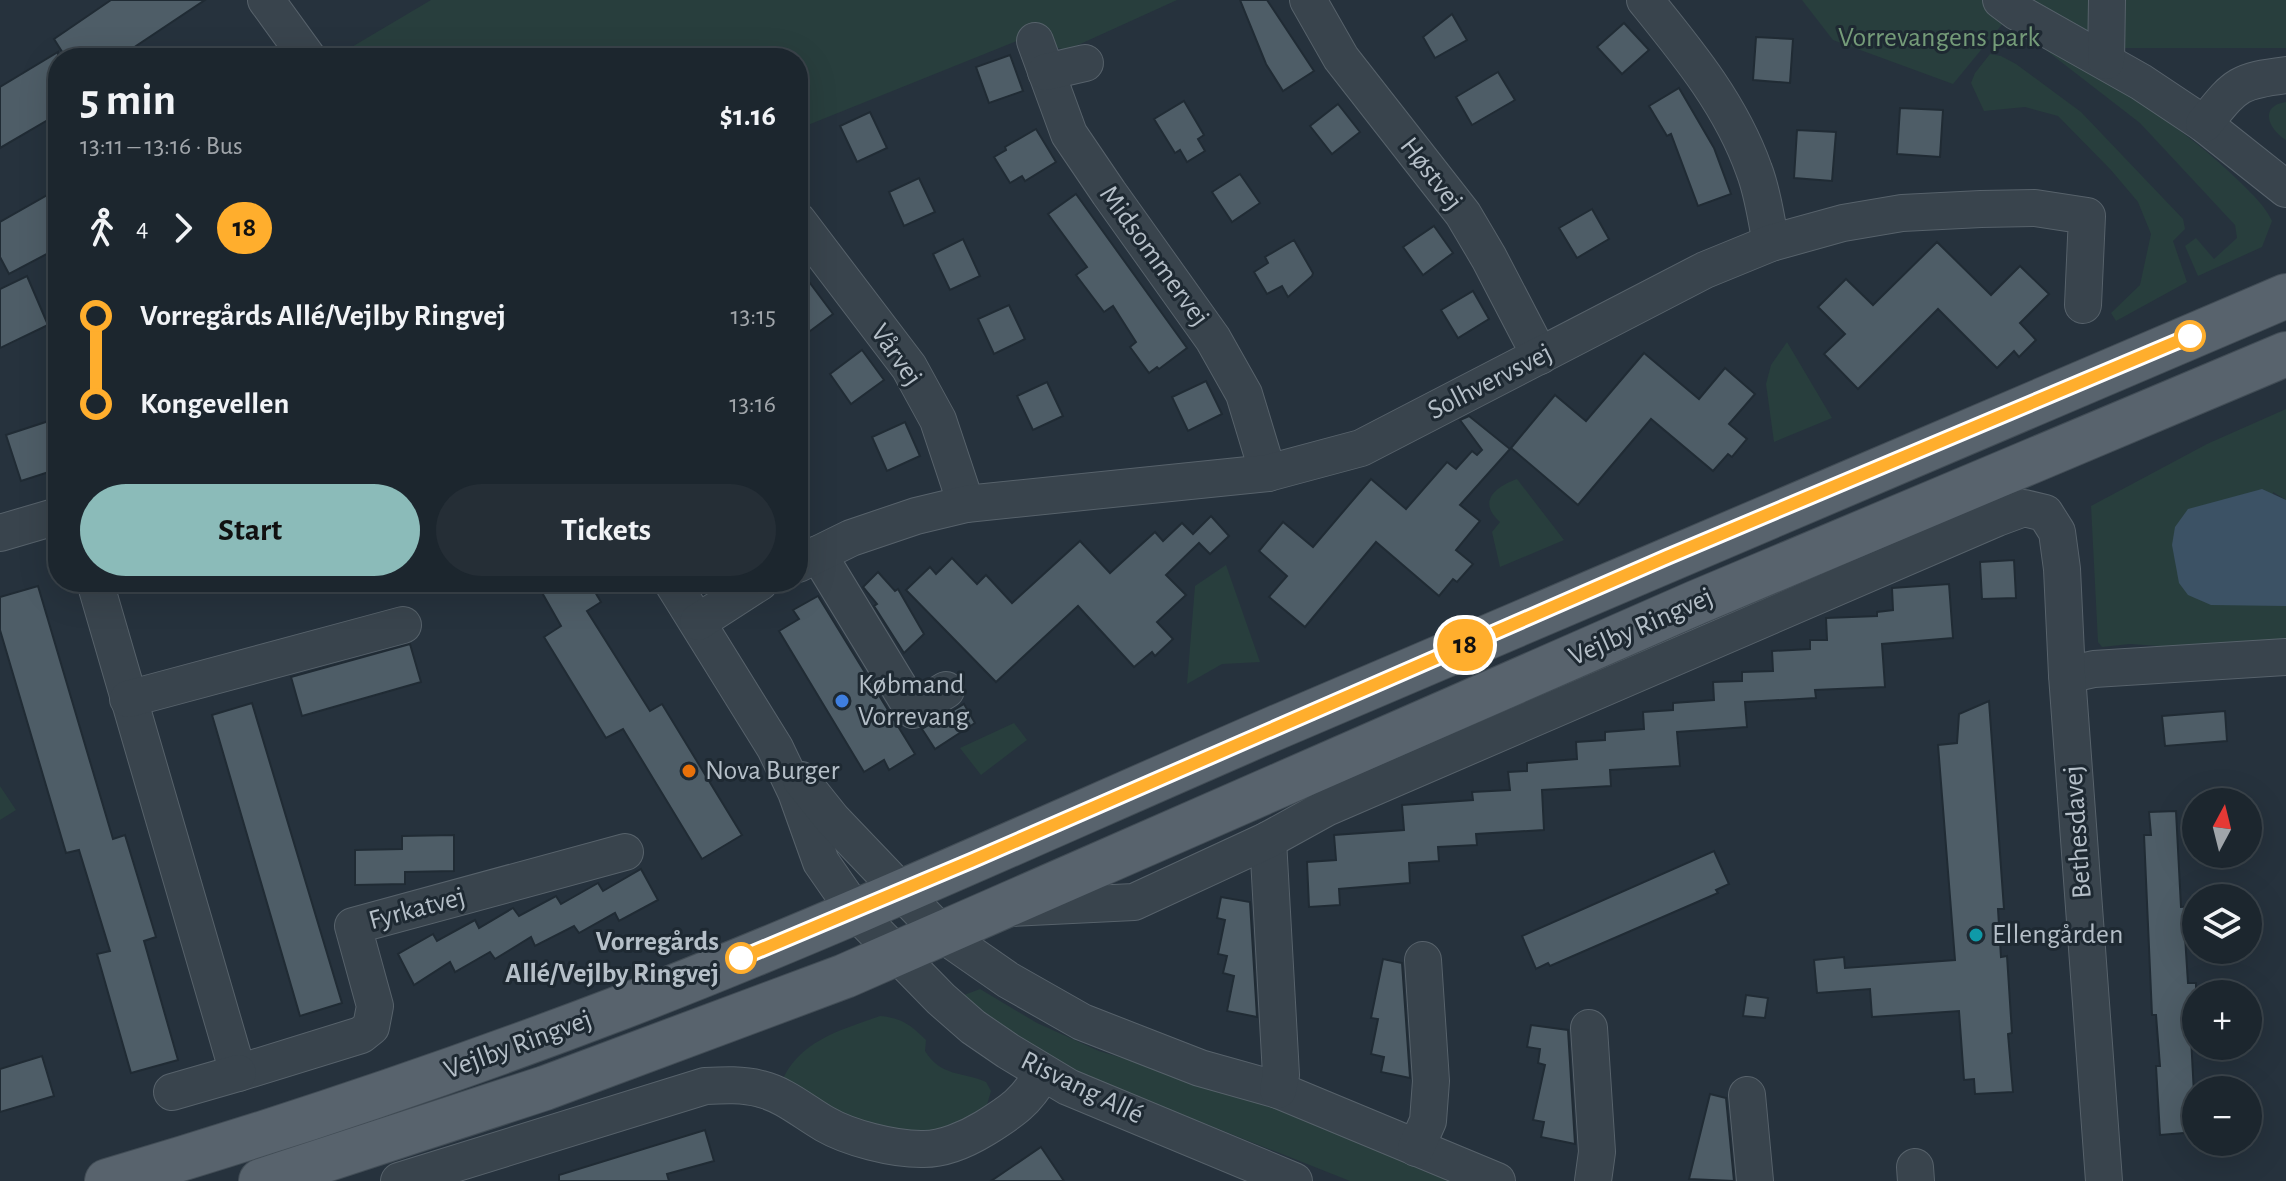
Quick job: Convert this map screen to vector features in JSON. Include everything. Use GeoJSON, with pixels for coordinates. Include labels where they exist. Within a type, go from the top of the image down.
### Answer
{"type":"FeatureCollection","features":[{"type":"Feature","properties":{"kind":"main road","name":"Vejlby Ringvej"},"geometry":{"type":"LineString","coordinates":[[107,1181],[250,1139],[456,1069],[628,1004],[855,911],[1667,557],[2286,296]]}},
{"type":"Feature","properties":{"kind":"main road","name":"Vejlby Ringvej"},"geometry":{"type":"LineString","coordinates":[[261,1181],[637,1055],[896,954],[1695,603],[2286,354]]}},
{"type":"Feature","properties":{"kind":"street"},"geometry":{"type":"LineString","coordinates":[[266,0],[301,48]]}},
{"type":"Feature","properties":{"kind":"street","name":"Høstvej"},"geometry":{"type":"LineString","coordinates":[[1308,0],[1341,58],[1463,214],[1540,356]]}},
{"type":"Feature","properties":{"kind":"street"},"geometry":{"type":"LineString","coordinates":[[1645,0],[1702,70],[1735,125],[1755,173],[1771,243]]}},
{"type":"Feature","properties":{"kind":"street"},"geometry":{"type":"LineString","coordinates":[[2106,61],[2107,0]]}},
{"type":"Feature","properties":{"kind":"street"},"geometry":{"type":"LineString","coordinates":[[2009,6],[2106,61],[2204,124],[2286,189]]}},
{"type":"Feature","properties":{"kind":"street","name":"Midsommervej"},"geometry":{"type":"LineString","coordinates":[[1085,63],[1041,57],[1069,134],[1213,339],[1244,394],[1268,473]]}},
{"type":"Feature","properties":{"kind":"street"},"geometry":{"type":"LineString","coordinates":[[2204,124],[2230,93],[2245,82],[2286,75]]}},
{"type":"Feature","properties":{"kind":"street","name":"Solhvervsvej"},"geometry":{"type":"LineString","coordinates":[[808,559],[851,538],[916,516],[966,504],[1268,473],[1361,448],[1705,270],[1771,243],[1843,223],[1902,213],[2035,208],[2087,216],[2083,305]]}},
{"type":"Feature","properties":{"kind":"street","name":"Vårvej"},"geometry":{"type":"LineString","coordinates":[[808,234],[909,367],[938,420],[966,504]]}},
{"type":"Feature","properties":{"kind":"street","name":"Vejlby Ringvej"},"geometry":{"type":"LineString","coordinates":[[1001,909],[1134,902],[1268,840],[1326,808],[2024,508],[2045,513],[2057,532],[2062,569],[2067,675]]}},
{"type":"Feature","properties":{"kind":"street"},"geometry":{"type":"LineString","coordinates":[[0,533],[48,519]]}},
{"type":"Feature","properties":{"kind":"street"},"geometry":{"type":"LineString","coordinates":[[808,559],[913,710],[946,690]]}},
{"type":"Feature","properties":{"kind":"street"},"geometry":{"type":"LineString","coordinates":[[98,592],[238,1073]]}},
{"type":"Feature","properties":{"kind":"street"},"geometry":{"type":"LineString","coordinates":[[678,592],[775,748],[833,820],[942,934],[1008,980],[1082,1022],[1200,1068],[1278,1090],[1497,1181]]}},
{"type":"Feature","properties":{"kind":"street"},"geometry":{"type":"LineString","coordinates":[[698,622],[744,592]]}},
{"type":"Feature","properties":{"kind":"street"},"geometry":{"type":"LineString","coordinates":[[128,699],[403,625]]}},
{"type":"Feature","properties":{"kind":"street"},"geometry":{"type":"LineString","coordinates":[[2067,675],[2094,669],[2286,657]]}},
{"type":"Feature","properties":{"kind":"street","name":"Bethesdavej"},"geometry":{"type":"LineString","coordinates":[[2067,675],[2104,1181]]}},
{"type":"Feature","properties":{"kind":"street","name":"Risvang Allé"},"geometry":{"type":"LineString","coordinates":[[775,748],[796,792],[817,854],[855,911],[941,999],[973,1027],[1042,1074],[1102,1103],[1294,1181]]}},
{"type":"Feature","properties":{"kind":"street"},"geometry":{"type":"LineString","coordinates":[[1268,840],[1281,1075],[1278,1090]]}},
{"type":"Feature","properties":{"kind":"street","name":"Fyrkatvej"},"geometry":{"type":"LineString","coordinates":[[172,1092],[361,1035],[371,1027],[375,1006],[353,926],[625,852]]}},
{"type":"Feature","properties":{"kind":"street"},"geometry":{"type":"LineString","coordinates":[[1416,1148],[1428,1121],[1431,1081],[1423,960]]}},
{"type":"Feature","properties":{"kind":"street"},"geometry":{"type":"LineString","coordinates":[[1589,1028],[1597,1152],[1593,1181]]}},
{"type":"Feature","properties":{"kind":"street"},"geometry":{"type":"LineString","coordinates":[[399,1181],[705,1086],[736,1085],[762,1089],[792,1103],[828,1126],[924,1165],[950,1144],[977,1133],[1006,1114],[1029,1096],[1042,1074]]}},
{"type":"Feature","properties":{"kind":"street"},"geometry":{"type":"LineString","coordinates":[[1747,1095],[1755,1181]]}},
{"type":"Feature","properties":{"kind":"green space"},"geometry":{"type":"Polygon","coordinates":[[[431,0],[1177,0],[1067,50],[1019,40],[808,125],[808,48],[350,48],[431,0]]]}},
{"type":"Feature","properties":{"kind":"green space","name":"Vorrevangens park"},"geometry":{"type":"Polygon","coordinates":[[[1802,0],[1982,0],[2004,22],[1953,84],[1833,40],[1802,0]]]}},
{"type":"Feature","properties":{"kind":"green space"},"geometry":{"type":"Polygon","coordinates":[[[2014,0],[2286,0],[2286,48],[2117,48],[2014,0]]]}},
{"type":"Feature","properties":{"kind":"green space"},"geometry":{"type":"Polygon","coordinates":[[[2039,38],[2144,105],[2194,142],[2241,183],[2272,221],[2262,247],[2198,276],[2185,246],[2196,238],[2214,259],[2237,238],[2235,225],[2140,123],[2038,44],[2039,38]]]}},
{"type":"Feature","properties":{"kind":"green space"},"geometry":{"type":"Polygon","coordinates":[[[1990,54],[2016,64],[2081,112],[2183,219],[2185,229],[2173,241],[2187,282],[2116,321],[2111,313],[2140,285],[2151,234],[2138,202],[2058,116],[2025,107],[1984,111],[1971,83],[1990,54]]]}},
{"type":"Feature","properties":{"kind":"green space"},"geometry":{"type":"Polygon","coordinates":[[[2286,102],[2286,140],[2271,125],[2269,113],[2277,104],[2286,102]]]}},
{"type":"Feature","properties":{"kind":"green space"},"geometry":{"type":"Polygon","coordinates":[[[1787,342],[1832,418],[1774,442],[1766,384],[1771,365],[1787,342]]]}},
{"type":"Feature","properties":{"kind":"green space"},"geometry":{"type":"Polygon","coordinates":[[[2286,409],[2286,500],[2273,492],[2265,605],[2286,606],[2286,642],[2102,647],[2098,642],[2091,506],[2207,444],[2286,409]]]}},
{"type":"Feature","properties":{"kind":"green space"},"geometry":{"type":"Polygon","coordinates":[[[1517,479],[1564,540],[1500,567],[1492,532],[1500,522],[1493,515],[1489,502],[1502,486],[1517,479]]]}},
{"type":"Feature","properties":{"kind":"green space"},"geometry":{"type":"Polygon","coordinates":[[[1226,565],[1260,662],[1222,664],[1187,684],[1195,586],[1226,565]]]}},
{"type":"Feature","properties":{"kind":"green space"},"geometry":{"type":"Polygon","coordinates":[[[1014,723],[1027,740],[981,775],[960,748],[1014,723]]]}},
{"type":"Feature","properties":{"kind":"green space"},"geometry":{"type":"Polygon","coordinates":[[[0,786],[16,810],[0,820],[0,786]]]}},
{"type":"Feature","properties":{"kind":"green space"},"geometry":{"type":"Polygon","coordinates":[[[980,989],[1037,1023],[1099,1051],[1250,1096],[1458,1181],[1350,1181],[1077,1073],[1032,1048],[959,997],[980,989]]]}},
{"type":"Feature","properties":{"kind":"green space"},"geometry":{"type":"Polygon","coordinates":[[[880,1016],[906,1023],[916,1030],[926,1040],[925,1051],[938,1065],[986,1082],[991,1091],[986,1108],[979,1116],[923,1135],[872,1131],[780,1085],[797,1058],[808,1048],[835,1033],[880,1016]]]}},
{"type":"Feature","properties":{"kind":"water"},"geometry":{"type":"Polygon","coordinates":[[[2262,489],[2286,500],[2286,606],[2211,605],[2188,595],[2179,583],[2172,545],[2175,527],[2188,509],[2262,489]]]}},
{"type":"Feature","properties":{"kind":"building"},"geometry":{"type":"Polygon","coordinates":[[[111,0],[205,0],[133,48],[60,48],[54,39],[111,0]]]}},
{"type":"Feature","properties":{"kind":"building"},"geometry":{"type":"Polygon","coordinates":[[[1240,0],[1267,0],[1314,71],[1283,91],[1266,64],[1240,0]]]}},
{"type":"Feature","properties":{"kind":"building"},"geometry":{"type":"Polygon","coordinates":[[[1452,14],[1467,40],[1435,58],[1423,37],[1452,14]]]}},
{"type":"Feature","properties":{"kind":"building"},"geometry":{"type":"Polygon","coordinates":[[[1624,23],[1649,50],[1622,74],[1597,47],[1624,23]]]}},
{"type":"Feature","properties":{"kind":"building"},"geometry":{"type":"Polygon","coordinates":[[[1756,37],[1793,39],[1790,83],[1753,80],[1756,37]]]}},
{"type":"Feature","properties":{"kind":"building"},"geometry":{"type":"Polygon","coordinates":[[[1010,55],[1023,91],[989,103],[976,67],[1010,55]]]}},
{"type":"Feature","properties":{"kind":"building"},"geometry":{"type":"Polygon","coordinates":[[[48,58],[48,120],[0,148],[0,87],[48,58]]]}},
{"type":"Feature","properties":{"kind":"building"},"geometry":{"type":"Polygon","coordinates":[[[1498,72],[1515,100],[1472,125],[1456,97],[1498,72]]]}},
{"type":"Feature","properties":{"kind":"building"},"geometry":{"type":"Polygon","coordinates":[[[1679,88],[1714,148],[1731,194],[1698,206],[1671,134],[1667,136],[1649,106],[1679,88]]]}},
{"type":"Feature","properties":{"kind":"building"},"geometry":{"type":"Polygon","coordinates":[[[1184,101],[1204,135],[1198,139],[1205,151],[1187,162],[1180,150],[1175,153],[1154,119],[1184,101]]]}},
{"type":"Feature","properties":{"kind":"building"},"geometry":{"type":"Polygon","coordinates":[[[1338,104],[1360,132],[1332,154],[1310,126],[1338,104]]]}},
{"type":"Feature","properties":{"kind":"building"},"geometry":{"type":"Polygon","coordinates":[[[1900,108],[1943,110],[1940,157],[1897,154],[1900,108]]]}},
{"type":"Feature","properties":{"kind":"building"},"geometry":{"type":"Polygon","coordinates":[[[870,112],[887,148],[857,162],[840,126],[870,112]]]}},
{"type":"Feature","properties":{"kind":"building"},"geometry":{"type":"Polygon","coordinates":[[[1036,129],[1056,162],[1025,181],[1022,176],[1010,183],[994,157],[1036,129]]]}},
{"type":"Feature","properties":{"kind":"building"},"geometry":{"type":"Polygon","coordinates":[[[1797,130],[1836,132],[1832,181],[1794,178],[1797,130]]]}},
{"type":"Feature","properties":{"kind":"building"},"geometry":{"type":"Polygon","coordinates":[[[1240,174],[1260,203],[1232,222],[1212,192],[1240,174]]]}},
{"type":"Feature","properties":{"kind":"building"},"geometry":{"type":"Polygon","coordinates":[[[919,178],[935,212],[904,226],[889,192],[919,178]]]}},
{"type":"Feature","properties":{"kind":"building"},"geometry":{"type":"Polygon","coordinates":[[[1076,194],[1187,348],[1159,369],[1157,367],[1149,373],[1130,347],[1136,342],[1113,306],[1104,312],[1076,275],[1087,267],[1048,214],[1076,194]]]}},
{"type":"Feature","properties":{"kind":"building"},"geometry":{"type":"Polygon","coordinates":[[[48,195],[48,253],[9,274],[0,257],[0,222],[48,195]]]}},
{"type":"Feature","properties":{"kind":"building"},"geometry":{"type":"Polygon","coordinates":[[[1592,209],[1609,239],[1577,258],[1559,228],[1592,209]]]}},
{"type":"Feature","properties":{"kind":"building"},"geometry":{"type":"Polygon","coordinates":[[[1434,226],[1453,253],[1423,275],[1403,247],[1434,226]]]}},
{"type":"Feature","properties":{"kind":"building"},"geometry":{"type":"Polygon","coordinates":[[[963,239],[980,276],[950,290],[933,254],[963,239]]]}},
{"type":"Feature","properties":{"kind":"building"},"geometry":{"type":"Polygon","coordinates":[[[1294,240],[1312,276],[1288,297],[1282,286],[1267,294],[1254,272],[1268,263],[1265,257],[1294,240]]]}},
{"type":"Feature","properties":{"kind":"building"},"geometry":{"type":"Polygon","coordinates":[[[1937,242],[1991,295],[2020,266],[2049,294],[2020,323],[2036,340],[2019,357],[2014,351],[1997,368],[1938,309],[1858,389],[1824,354],[1845,334],[1818,307],[1846,279],[1873,305],[1937,242]]]}},
{"type":"Feature","properties":{"kind":"building"},"geometry":{"type":"Polygon","coordinates":[[[27,276],[48,325],[0,348],[0,289],[27,276]]]}},
{"type":"Feature","properties":{"kind":"building"},"geometry":{"type":"Polygon","coordinates":[[[808,280],[833,314],[808,333],[808,280]]]}},
{"type":"Feature","properties":{"kind":"building"},"geometry":{"type":"Polygon","coordinates":[[[1473,291],[1489,319],[1458,338],[1441,310],[1473,291]]]}},
{"type":"Feature","properties":{"kind":"building"},"geometry":{"type":"Polygon","coordinates":[[[1009,305],[1025,339],[994,354],[978,319],[1009,305]]]}},
{"type":"Feature","properties":{"kind":"building"},"geometry":{"type":"Polygon","coordinates":[[[862,350],[884,380],[851,404],[830,374],[862,350]]]}},
{"type":"Feature","properties":{"kind":"building"},"geometry":{"type":"Polygon","coordinates":[[[1644,353],[1699,399],[1725,368],[1755,394],[1729,424],[1747,439],[1732,457],[1728,454],[1713,471],[1651,419],[1578,505],[1511,448],[1555,395],[1586,421],[1644,353]]]}},
{"type":"Feature","properties":{"kind":"building"},"geometry":{"type":"Polygon","coordinates":[[[1206,381],[1222,414],[1188,431],[1172,397],[1206,381]]]}},
{"type":"Feature","properties":{"kind":"building"},"geometry":{"type":"Polygon","coordinates":[[[1047,382],[1063,416],[1033,430],[1017,396],[1047,382]]]}},
{"type":"Feature","properties":{"kind":"building"},"geometry":{"type":"Polygon","coordinates":[[[1469,416],[1510,449],[1460,505],[1480,521],[1456,550],[1473,564],[1457,582],[1453,579],[1439,596],[1376,542],[1305,627],[1269,597],[1287,576],[1259,551],[1283,522],[1313,547],[1371,479],[1406,509],[1447,462],[1456,469],[1472,451],[1477,455],[1482,450],[1460,420],[1469,416]]]}},
{"type":"Feature","properties":{"kind":"building"},"geometry":{"type":"Polygon","coordinates":[[[48,421],[48,472],[21,481],[6,435],[48,421]]]}},
{"type":"Feature","properties":{"kind":"building"},"geometry":{"type":"Polygon","coordinates":[[[905,422],[920,456],[887,471],[872,437],[905,422]]]}},
{"type":"Feature","properties":{"kind":"building"},"geometry":{"type":"Polygon","coordinates":[[[1211,516],[1229,536],[1210,554],[1199,543],[1166,575],[1186,595],[1157,622],[1173,639],[1155,656],[1152,652],[1134,667],[1078,606],[996,682],[906,590],[930,567],[936,574],[952,558],[977,584],[986,575],[1012,603],[1080,541],[1110,573],[1155,532],[1163,541],[1182,523],[1193,534],[1211,516]]]}},
{"type":"Feature","properties":{"kind":"building"},"geometry":{"type":"Polygon","coordinates":[[[2014,560],[2016,598],[1982,599],[1980,562],[2014,560]]]}},
{"type":"Feature","properties":{"kind":"building"},"geometry":{"type":"Polygon","coordinates":[[[878,572],[895,591],[898,589],[924,634],[904,653],[874,606],[877,604],[863,587],[878,572]]]}},
{"type":"Feature","properties":{"kind":"building"},"geometry":{"type":"Polygon","coordinates":[[[1949,584],[1953,638],[1882,644],[1885,687],[1815,690],[1816,698],[1745,702],[1747,727],[1677,732],[1680,766],[1610,770],[1611,786],[1542,790],[1544,830],[1476,834],[1477,845],[1438,847],[1439,861],[1409,863],[1410,883],[1339,889],[1340,905],[1309,907],[1307,862],[1336,860],[1334,835],[1404,830],[1402,805],[1473,800],[1472,792],[1510,790],[1508,772],[1527,771],[1527,763],[1577,759],[1576,742],[1605,740],[1605,732],[1644,729],[1643,712],[1673,710],[1673,703],[1714,700],[1713,682],[1742,681],[1742,672],[1773,671],[1772,651],[1810,649],[1810,640],[1827,640],[1826,618],[1877,616],[1877,612],[1893,610],[1892,588],[1949,584]]]}},
{"type":"Feature","properties":{"kind":"building"},"geometry":{"type":"Polygon","coordinates":[[[38,586],[113,839],[125,835],[156,937],[144,941],[178,1060],[131,1073],[97,954],[110,951],[79,850],[66,853],[0,630],[0,597],[38,586]]]}},
{"type":"Feature","properties":{"kind":"building"},"geometry":{"type":"Polygon","coordinates":[[[542,592],[595,592],[601,602],[587,611],[650,711],[662,704],[742,835],[702,859],[623,729],[606,738],[544,637],[561,626],[542,592]]]}},
{"type":"Feature","properties":{"kind":"building"},"geometry":{"type":"Polygon","coordinates":[[[818,596],[915,754],[889,770],[884,760],[864,772],[779,631],[799,619],[793,610],[818,596]]]}},
{"type":"Feature","properties":{"kind":"building"},"geometry":{"type":"Polygon","coordinates":[[[410,644],[421,682],[302,716],[291,677],[410,644]]]}},
{"type":"Feature","properties":{"kind":"building","name":"Ellengården"},"geometry":{"type":"Polygon","coordinates":[[[1989,701],[2004,909],[1998,909],[2001,957],[2007,956],[2012,1033],[2008,1034],[2013,1092],[1975,1094],[1974,1079],[1964,1080],[1959,1011],[1872,1017],[1870,989],[1817,993],[1814,960],[1844,957],[1845,968],[1955,960],[1938,745],[1957,743],[1959,714],[1989,701]]]}},
{"type":"Feature","properties":{"kind":"building"},"geometry":{"type":"Polygon","coordinates":[[[252,703],[342,1003],[300,1016],[212,715],[252,703]]]}},
{"type":"Feature","properties":{"kind":"building"},"geometry":{"type":"Polygon","coordinates":[[[964,704],[975,723],[935,749],[922,729],[964,704]]]}},
{"type":"Feature","properties":{"kind":"building"},"geometry":{"type":"Polygon","coordinates":[[[2225,711],[2227,741],[2165,746],[2162,716],[2225,711]]]}},
{"type":"Feature","properties":{"kind":"building"},"geometry":{"type":"Polygon","coordinates":[[[2176,811],[2182,964],[2187,964],[2188,980],[2182,980],[2182,1060],[2192,1060],[2193,1076],[2182,1076],[2182,1133],[2160,1135],[2156,1066],[2160,1066],[2156,1015],[2152,1015],[2144,835],[2151,835],[2149,812],[2176,811]]]}},
{"type":"Feature","properties":{"kind":"building"},"geometry":{"type":"Polygon","coordinates":[[[454,835],[454,871],[405,872],[405,884],[355,885],[355,850],[402,849],[402,836],[454,835]]]}},
{"type":"Feature","properties":{"kind":"building"},"geometry":{"type":"Polygon","coordinates":[[[1714,851],[1729,884],[1716,890],[1718,893],[1550,966],[1548,963],[1536,969],[1522,936],[1714,851]]]}},
{"type":"Feature","properties":{"kind":"building"},"geometry":{"type":"Polygon","coordinates":[[[641,869],[658,900],[619,921],[615,913],[579,933],[574,926],[535,946],[531,937],[495,959],[490,952],[455,972],[450,962],[414,985],[398,954],[433,934],[437,941],[475,920],[479,928],[513,908],[519,916],[556,896],[561,904],[598,883],[603,891],[641,869]]]}},
{"type":"Feature","properties":{"kind":"building"},"geometry":{"type":"Polygon","coordinates":[[[1221,897],[1250,902],[1257,1017],[1227,1011],[1234,976],[1223,973],[1227,956],[1218,954],[1225,920],[1217,918],[1221,897]]]}},
{"type":"Feature","properties":{"kind":"building"},"geometry":{"type":"Polygon","coordinates":[[[1383,959],[1402,963],[1410,1078],[1381,1072],[1384,1057],[1371,1054],[1378,1019],[1371,1018],[1383,959]]]}},
{"type":"Feature","properties":{"kind":"building"},"geometry":{"type":"Polygon","coordinates":[[[1746,995],[1768,998],[1765,1018],[1743,1016],[1746,995]]]}},
{"type":"Feature","properties":{"kind":"building"},"geometry":{"type":"Polygon","coordinates":[[[1531,1025],[1568,1030],[1575,1144],[1541,1137],[1544,1122],[1533,1120],[1545,1065],[1538,1063],[1540,1049],[1527,1047],[1531,1025]]]}},
{"type":"Feature","properties":{"kind":"building"},"geometry":{"type":"Polygon","coordinates":[[[42,1056],[54,1096],[0,1112],[0,1069],[42,1056]]]}},
{"type":"Feature","properties":{"kind":"building"},"geometry":{"type":"Polygon","coordinates":[[[1710,1094],[1726,1098],[1734,1181],[1689,1179],[1710,1094]]]}},
{"type":"Feature","properties":{"kind":"building"},"geometry":{"type":"Polygon","coordinates":[[[705,1130],[714,1161],[667,1174],[669,1181],[559,1181],[559,1175],[705,1130]]]}},
{"type":"Feature","properties":{"kind":"building"},"geometry":{"type":"Polygon","coordinates":[[[1041,1147],[1064,1181],[991,1181],[1041,1147]]]}},
{"type":"Feature","properties":{"kind":"bus line","name":"18"},"geometry":{"type":"LineString","coordinates":[[741,958],[1667,557],[2190,336]]}},
{"type":"Feature","properties":{"kind":"place","name":"Købmand Vorrevang"},"geometry":{"type":"Point","coordinates":[842,701]}},
{"type":"Feature","properties":{"kind":"place","name":"Nova Burger"},"geometry":{"type":"Point","coordinates":[689,771]}},
{"type":"Feature","properties":{"kind":"place","name":"Ellengården"},"geometry":{"type":"Point","coordinates":[1976,935]}},
{"type":"Feature","properties":{"kind":"place","name":"Vorregårds Allé/Vejlby Ringvej"},"geometry":{"type":"Point","coordinates":[741,958]}}]}
